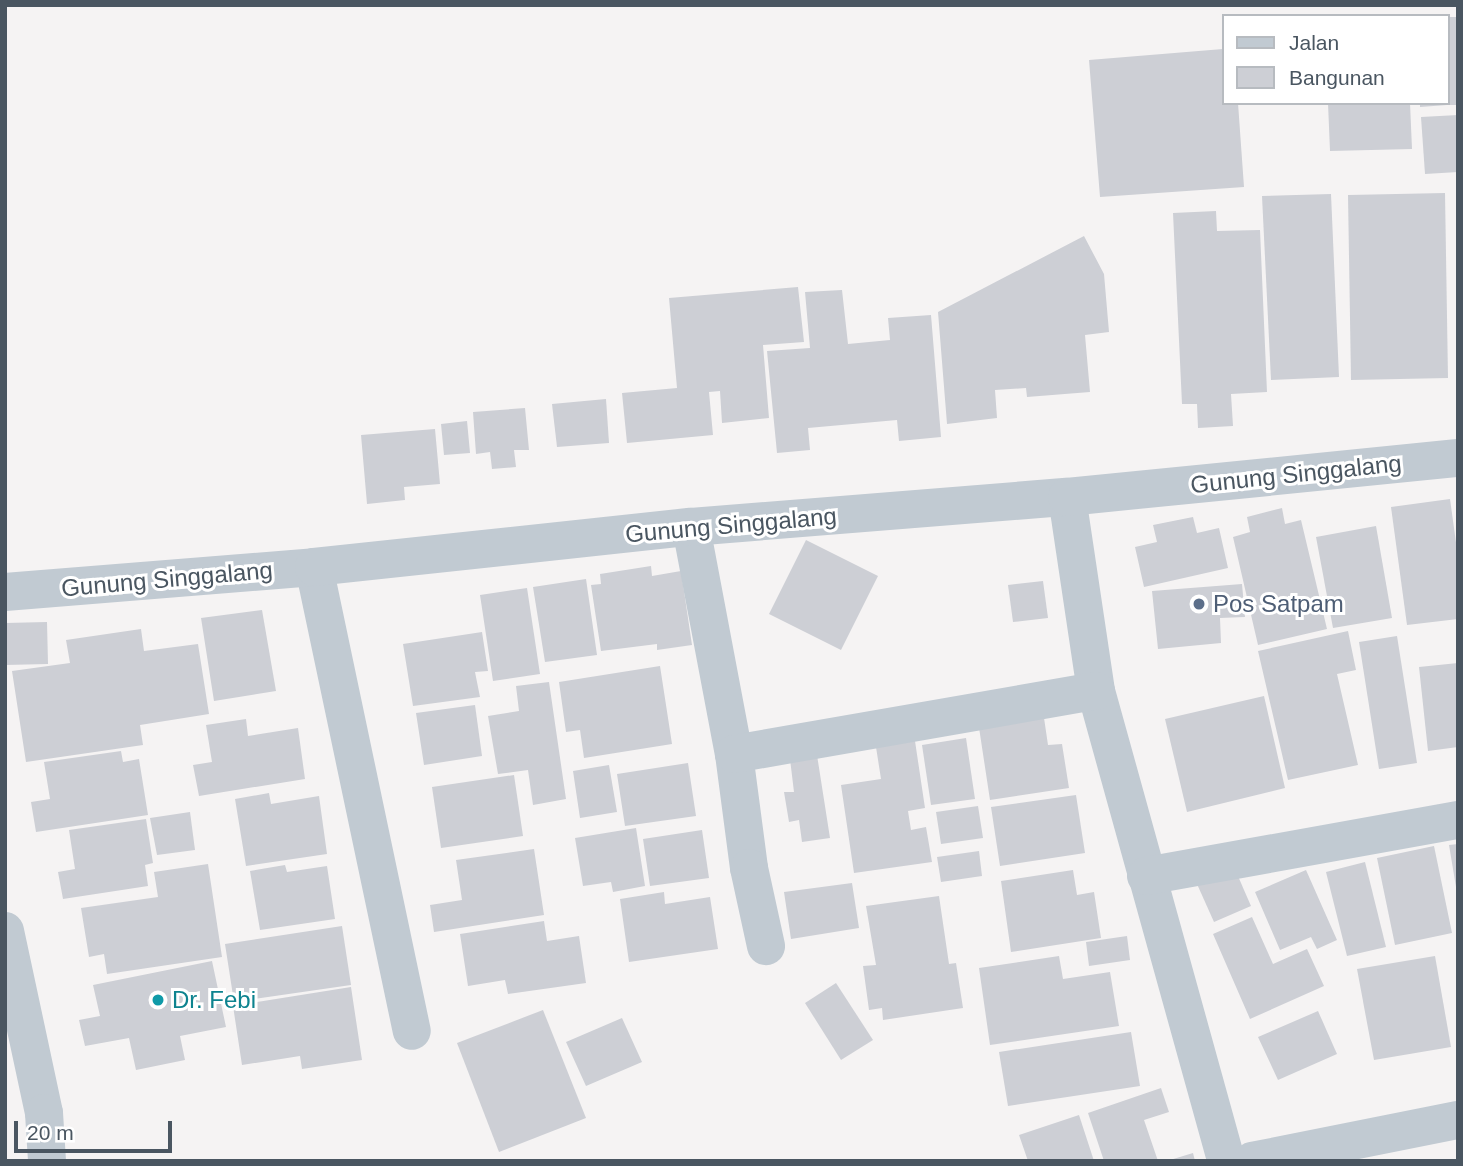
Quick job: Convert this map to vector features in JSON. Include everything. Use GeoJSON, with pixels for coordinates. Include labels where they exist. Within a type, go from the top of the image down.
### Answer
{"type":"FeatureCollection","features":[{"type":"Feature","properties":{"kind":"street","name":"Gunung Singgalang"},"geometry":{"type":"LineString","coordinates":[[5,592],[314,567],[691,527],[1067,498],[1458,458]]}},
{"type":"Feature","properties":{"kind":"street"},"geometry":{"type":"LineString","coordinates":[[1067,498],[1096,691],[1226,1161]]}},
{"type":"Feature","properties":{"kind":"street"},"geometry":{"type":"LineString","coordinates":[[691,527],[734,754],[749,868],[766,946]]}},
{"type":"Feature","properties":{"kind":"street"},"geometry":{"type":"LineString","coordinates":[[314,567],[412,1031]]}},
{"type":"Feature","properties":{"kind":"street"},"geometry":{"type":"LineString","coordinates":[[734,754],[1096,691]]}},
{"type":"Feature","properties":{"kind":"street"},"geometry":{"type":"LineString","coordinates":[[1146,876],[1458,820]]}},
{"type":"Feature","properties":{"kind":"street"},"geometry":{"type":"LineString","coordinates":[[5,930],[44,1113],[47,1161]]}},
{"type":"Feature","properties":{"kind":"street"},"geometry":{"type":"LineString","coordinates":[[1252,1161],[1458,1120]]}},
{"type":"Feature","properties":{"kind":"building"},"geometry":{"type":"Polygon","coordinates":[[[1449,17],[1458,17],[1458,105],[1449,105],[1449,17]]]}},
{"type":"Feature","properties":{"kind":"building"},"geometry":{"type":"Polygon","coordinates":[[[1222,49],[1222,105],[1238,105],[1244,187],[1100,197],[1089,60],[1222,49]]]}},
{"type":"Feature","properties":{"kind":"building"},"geometry":{"type":"Polygon","coordinates":[[[1328,105],[1410,105],[1412,149],[1330,151],[1328,105]]]}},
{"type":"Feature","properties":{"kind":"building"},"geometry":{"type":"Polygon","coordinates":[[[1458,115],[1458,172],[1425,174],[1421,117],[1458,115]]]}},
{"type":"Feature","properties":{"kind":"building"},"geometry":{"type":"Polygon","coordinates":[[[1445,193],[1448,378],[1351,380],[1348,195],[1445,193]]]}},
{"type":"Feature","properties":{"kind":"building"},"geometry":{"type":"Polygon","coordinates":[[[1331,194],[1339,377],[1271,380],[1262,196],[1331,194]]]}},
{"type":"Feature","properties":{"kind":"building"},"geometry":{"type":"Polygon","coordinates":[[[1216,211],[1217,231],[1260,230],[1267,392],[1231,394],[1233,426],[1198,428],[1197,404],[1182,404],[1173,213],[1216,211]]]}},
{"type":"Feature","properties":{"kind":"building"},"geometry":{"type":"Polygon","coordinates":[[[1084,236],[1104,274],[1109,332],[1085,335],[1090,392],[1027,397],[1026,388],[995,390],[997,418],[947,424],[938,312],[1084,236]]]}},
{"type":"Feature","properties":{"kind":"building"},"geometry":{"type":"Polygon","coordinates":[[[798,287],[804,342],[763,345],[769,418],[722,423],[720,391],[709,392],[713,435],[627,443],[622,393],[677,388],[669,298],[798,287]]]}},
{"type":"Feature","properties":{"kind":"building"},"geometry":{"type":"Polygon","coordinates":[[[842,290],[848,344],[890,340],[888,318],[931,315],[941,437],[899,441],[897,420],[808,428],[810,450],[777,453],[767,351],[810,348],[805,292],[842,290]]]}},
{"type":"Feature","properties":{"kind":"building"},"geometry":{"type":"Polygon","coordinates":[[[606,399],[609,443],[557,447],[552,404],[606,399]]]}},
{"type":"Feature","properties":{"kind":"building"},"geometry":{"type":"Polygon","coordinates":[[[525,408],[529,450],[514,450],[516,467],[492,469],[490,452],[476,454],[473,412],[525,408]]]}},
{"type":"Feature","properties":{"kind":"building"},"geometry":{"type":"Polygon","coordinates":[[[467,421],[470,453],[444,455],[441,424],[467,421]]]}},
{"type":"Feature","properties":{"kind":"building"},"geometry":{"type":"Polygon","coordinates":[[[435,429],[440,484],[404,487],[405,500],[367,504],[361,435],[435,429]]]}},
{"type":"Feature","properties":{"kind":"building"},"geometry":{"type":"Polygon","coordinates":[[[1450,499],[1458,557],[1458,619],[1407,625],[1391,507],[1450,499]]]}},
{"type":"Feature","properties":{"kind":"building"},"geometry":{"type":"Polygon","coordinates":[[[1282,508],[1285,524],[1301,520],[1327,629],[1258,645],[1233,537],[1250,532],[1247,517],[1282,508]]]}},
{"type":"Feature","properties":{"kind":"building"},"geometry":{"type":"Polygon","coordinates":[[[1193,517],[1197,533],[1219,528],[1228,568],[1144,587],[1135,547],[1157,542],[1153,525],[1193,517]]]}},
{"type":"Feature","properties":{"kind":"building"},"geometry":{"type":"Polygon","coordinates":[[[1376,526],[1392,618],[1333,628],[1316,537],[1376,526]]]}},
{"type":"Feature","properties":{"kind":"building"},"geometry":{"type":"Polygon","coordinates":[[[806,540],[878,576],[841,650],[769,614],[806,540]]]}},
{"type":"Feature","properties":{"kind":"building"},"geometry":{"type":"Polygon","coordinates":[[[651,566],[652,576],[681,571],[692,645],[657,650],[657,644],[601,651],[591,585],[601,584],[600,574],[651,566]]]}},
{"type":"Feature","properties":{"kind":"building"},"geometry":{"type":"Polygon","coordinates":[[[586,579],[597,655],[545,662],[533,587],[586,579]]]}},
{"type":"Feature","properties":{"kind":"building"},"geometry":{"type":"Polygon","coordinates":[[[1043,581],[1048,618],[1013,622],[1008,585],[1043,581]]]}},
{"type":"Feature","properties":{"kind":"building","name":"Pos Satpam"},"geometry":{"type":"Polygon","coordinates":[[[1242,584],[1245,617],[1220,618],[1221,643],[1158,649],[1152,591],[1242,584]]]}},
{"type":"Feature","properties":{"kind":"building"},"geometry":{"type":"Polygon","coordinates":[[[527,588],[540,674],[493,681],[480,595],[527,588]]]}},
{"type":"Feature","properties":{"kind":"building"},"geometry":{"type":"Polygon","coordinates":[[[262,610],[276,691],[214,701],[201,618],[262,610]]]}},
{"type":"Feature","properties":{"kind":"building"},"geometry":{"type":"Polygon","coordinates":[[[47,622],[48,664],[5,665],[5,623],[47,622]]]}},
{"type":"Feature","properties":{"kind":"building"},"geometry":{"type":"Polygon","coordinates":[[[141,629],[144,651],[198,644],[209,714],[140,725],[143,745],[26,762],[12,671],[70,663],[66,640],[141,629]]]}},
{"type":"Feature","properties":{"kind":"building"},"geometry":{"type":"Polygon","coordinates":[[[1348,631],[1356,670],[1337,674],[1358,765],[1288,780],[1258,651],[1348,631]]]}},
{"type":"Feature","properties":{"kind":"building"},"geometry":{"type":"Polygon","coordinates":[[[482,632],[488,671],[475,672],[480,697],[413,706],[403,644],[482,632]]]}},
{"type":"Feature","properties":{"kind":"building"},"geometry":{"type":"Polygon","coordinates":[[[1397,636],[1417,763],[1379,769],[1359,642],[1397,636]]]}},
{"type":"Feature","properties":{"kind":"building"},"geometry":{"type":"Polygon","coordinates":[[[1458,663],[1458,747],[1428,751],[1419,667],[1458,663]]]}},
{"type":"Feature","properties":{"kind":"building"},"geometry":{"type":"Polygon","coordinates":[[[660,666],[672,744],[584,758],[580,730],[566,732],[559,682],[660,666]]]}},
{"type":"Feature","properties":{"kind":"building"},"geometry":{"type":"Polygon","coordinates":[[[549,682],[566,799],[533,805],[528,770],[498,774],[488,716],[519,711],[516,686],[549,682]]]}},
{"type":"Feature","properties":{"kind":"building"},"geometry":{"type":"Polygon","coordinates":[[[1264,696],[1285,788],[1187,812],[1165,719],[1264,696]]]}},
{"type":"Feature","properties":{"kind":"building"},"geometry":{"type":"Polygon","coordinates":[[[475,705],[482,756],[424,765],[416,713],[475,705]]]}},
{"type":"Feature","properties":{"kind":"building"},"geometry":{"type":"Polygon","coordinates":[[[1043,711],[1048,745],[1062,744],[1069,788],[990,800],[978,721],[1043,711]]]}},
{"type":"Feature","properties":{"kind":"building"},"geometry":{"type":"Polygon","coordinates":[[[246,719],[248,736],[298,728],[305,779],[199,796],[193,765],[212,762],[206,725],[246,719]]]}},
{"type":"Feature","properties":{"kind":"building"},"geometry":{"type":"Polygon","coordinates":[[[966,738],[975,799],[931,805],[922,745],[966,738]]]}},
{"type":"Feature","properties":{"kind":"building"},"geometry":{"type":"Polygon","coordinates":[[[915,741],[925,808],[908,811],[911,830],[926,827],[932,862],[854,873],[841,785],[881,779],[876,747],[915,741]]]}},
{"type":"Feature","properties":{"kind":"building"},"geometry":{"type":"Polygon","coordinates":[[[121,751],[123,762],[139,759],[148,815],[36,832],[31,802],[50,799],[44,762],[121,751]]]}},
{"type":"Feature","properties":{"kind":"building"},"geometry":{"type":"Polygon","coordinates":[[[817,755],[830,838],[802,842],[799,820],[789,822],[784,792],[794,792],[790,759],[817,755]]]}},
{"type":"Feature","properties":{"kind":"building"},"geometry":{"type":"Polygon","coordinates":[[[688,763],[696,816],[625,826],[617,774],[688,763]]]}},
{"type":"Feature","properties":{"kind":"building"},"geometry":{"type":"Polygon","coordinates":[[[609,765],[617,812],[580,818],[573,771],[609,765]]]}},
{"type":"Feature","properties":{"kind":"building"},"geometry":{"type":"Polygon","coordinates":[[[514,775],[523,836],[441,848],[432,787],[514,775]]]}},
{"type":"Feature","properties":{"kind":"building"},"geometry":{"type":"Polygon","coordinates":[[[269,793],[271,804],[319,796],[327,854],[246,866],[235,799],[269,793]]]}},
{"type":"Feature","properties":{"kind":"building"},"geometry":{"type":"Polygon","coordinates":[[[1076,795],[1085,853],[1000,866],[991,807],[1076,795]]]}},
{"type":"Feature","properties":{"kind":"building"},"geometry":{"type":"Polygon","coordinates":[[[978,806],[983,838],[941,844],[936,812],[978,806]]]}},
{"type":"Feature","properties":{"kind":"building"},"geometry":{"type":"Polygon","coordinates":[[[190,812],[195,850],[157,855],[150,818],[190,812]]]}},
{"type":"Feature","properties":{"kind":"building"},"geometry":{"type":"Polygon","coordinates":[[[146,819],[153,863],[145,865],[148,886],[63,899],[58,872],[75,869],[69,830],[146,819]]]}},
{"type":"Feature","properties":{"kind":"building"},"geometry":{"type":"Polygon","coordinates":[[[636,828],[645,886],[613,892],[611,882],[583,886],[575,838],[636,828]]]}},
{"type":"Feature","properties":{"kind":"building"},"geometry":{"type":"Polygon","coordinates":[[[702,830],[709,878],[650,886],[643,839],[702,830]]]}},
{"type":"Feature","properties":{"kind":"building"},"geometry":{"type":"Polygon","coordinates":[[[1458,844],[1458,887],[1456,887],[1449,845],[1458,844]]]}},
{"type":"Feature","properties":{"kind":"building"},"geometry":{"type":"Polygon","coordinates":[[[1434,846],[1452,933],[1395,945],[1377,858],[1434,846]]]}},
{"type":"Feature","properties":{"kind":"building"},"geometry":{"type":"Polygon","coordinates":[[[534,849],[544,915],[434,932],[430,905],[462,900],[456,860],[534,849]]]}},
{"type":"Feature","properties":{"kind":"building"},"geometry":{"type":"Polygon","coordinates":[[[979,851],[982,876],[941,882],[937,857],[979,851]]]}},
{"type":"Feature","properties":{"kind":"building"},"geometry":{"type":"Polygon","coordinates":[[[1365,862],[1386,947],[1347,956],[1326,872],[1365,862]]]}},
{"type":"Feature","properties":{"kind":"building"},"geometry":{"type":"Polygon","coordinates":[[[208,864],[222,957],[107,974],[104,954],[89,957],[81,908],[158,897],[154,872],[208,864]]]}},
{"type":"Feature","properties":{"kind":"building"},"geometry":{"type":"Polygon","coordinates":[[[285,865],[287,872],[327,866],[335,919],[260,930],[250,871],[285,865]]]}},
{"type":"Feature","properties":{"kind":"building"},"geometry":{"type":"Polygon","coordinates":[[[1234,867],[1251,906],[1214,922],[1197,884],[1234,867]]]}},
{"type":"Feature","properties":{"kind":"building"},"geometry":{"type":"Polygon","coordinates":[[[1073,870],[1077,895],[1094,892],[1101,938],[1011,952],[1001,881],[1073,870]]]}},
{"type":"Feature","properties":{"kind":"building"},"geometry":{"type":"Polygon","coordinates":[[[1306,870],[1337,940],[1317,949],[1311,937],[1280,950],[1255,892],[1306,870]]]}},
{"type":"Feature","properties":{"kind":"building"},"geometry":{"type":"Polygon","coordinates":[[[852,883],[859,928],[791,939],[784,892],[852,883]]]}},
{"type":"Feature","properties":{"kind":"building"},"geometry":{"type":"Polygon","coordinates":[[[664,892],[665,904],[710,897],[718,949],[629,962],[620,899],[664,892]]]}},
{"type":"Feature","properties":{"kind":"building"},"geometry":{"type":"Polygon","coordinates":[[[939,896],[949,964],[956,963],[963,1008],[883,1020],[882,1008],[869,1010],[863,966],[876,965],[866,906],[939,896]]]}},
{"type":"Feature","properties":{"kind":"building"},"geometry":{"type":"Polygon","coordinates":[[[1252,917],[1273,964],[1307,949],[1324,986],[1250,1019],[1213,934],[1252,917]]]}},
{"type":"Feature","properties":{"kind":"building"},"geometry":{"type":"Polygon","coordinates":[[[544,921],[547,941],[579,936],[586,983],[508,994],[505,980],[468,986],[460,934],[544,921]]]}},
{"type":"Feature","properties":{"kind":"building"},"geometry":{"type":"Polygon","coordinates":[[[342,926],[351,985],[234,1002],[225,944],[342,926]]]}},
{"type":"Feature","properties":{"kind":"building"},"geometry":{"type":"Polygon","coordinates":[[[1127,936],[1130,960],[1089,966],[1086,942],[1127,936]]]}},
{"type":"Feature","properties":{"kind":"building"},"geometry":{"type":"Polygon","coordinates":[[[1059,956],[1063,979],[1110,972],[1119,1026],[990,1045],[979,968],[1059,956]]]}},
{"type":"Feature","properties":{"kind":"building"},"geometry":{"type":"Polygon","coordinates":[[[1435,956],[1451,1047],[1374,1060],[1357,969],[1435,956]]]}},
{"type":"Feature","properties":{"kind":"building","name":"Dr. Febi"},"geometry":{"type":"Polygon","coordinates":[[[212,961],[226,1027],[180,1036],[185,1060],[136,1070],[129,1038],[85,1046],[79,1020],[100,1016],[93,985],[212,961]]]}},
{"type":"Feature","properties":{"kind":"building"},"geometry":{"type":"Polygon","coordinates":[[[836,983],[873,1040],[841,1060],[805,1003],[836,983]]]}},
{"type":"Feature","properties":{"kind":"building"},"geometry":{"type":"Polygon","coordinates":[[[351,987],[362,1060],[302,1069],[300,1056],[242,1065],[233,1006],[351,987]]]}},
{"type":"Feature","properties":{"kind":"building"},"geometry":{"type":"Polygon","coordinates":[[[543,1010],[586,1118],[499,1152],[457,1043],[543,1010]]]}},
{"type":"Feature","properties":{"kind":"building"},"geometry":{"type":"Polygon","coordinates":[[[1318,1011],[1337,1054],[1278,1080],[1258,1037],[1318,1011]]]}},
{"type":"Feature","properties":{"kind":"building"},"geometry":{"type":"Polygon","coordinates":[[[622,1018],[642,1062],[586,1086],[566,1042],[622,1018]]]}},
{"type":"Feature","properties":{"kind":"building"},"geometry":{"type":"Polygon","coordinates":[[[1131,1032],[1140,1086],[1008,1106],[999,1052],[1131,1032]]]}},
{"type":"Feature","properties":{"kind":"building"},"geometry":{"type":"Polygon","coordinates":[[[1161,1088],[1169,1112],[1144,1120],[1158,1161],[1104,1161],[1088,1113],[1161,1088]]]}},
{"type":"Feature","properties":{"kind":"building"},"geometry":{"type":"Polygon","coordinates":[[[1079,1115],[1094,1161],[1028,1161],[1019,1135],[1079,1115]]]}},
{"type":"Feature","properties":{"kind":"building"},"geometry":{"type":"Polygon","coordinates":[[[1193,1153],[1195,1161],[1170,1161],[1170,1160],[1193,1153]]]}},
{"type":"Feature","properties":{"kind":"place","name":"Pos Satpam"},"geometry":{"type":"Point","coordinates":[1199,604]}},
{"type":"Feature","properties":{"kind":"place","name":"Dr. Febi"},"geometry":{"type":"Point","coordinates":[158,1000]}}]}
